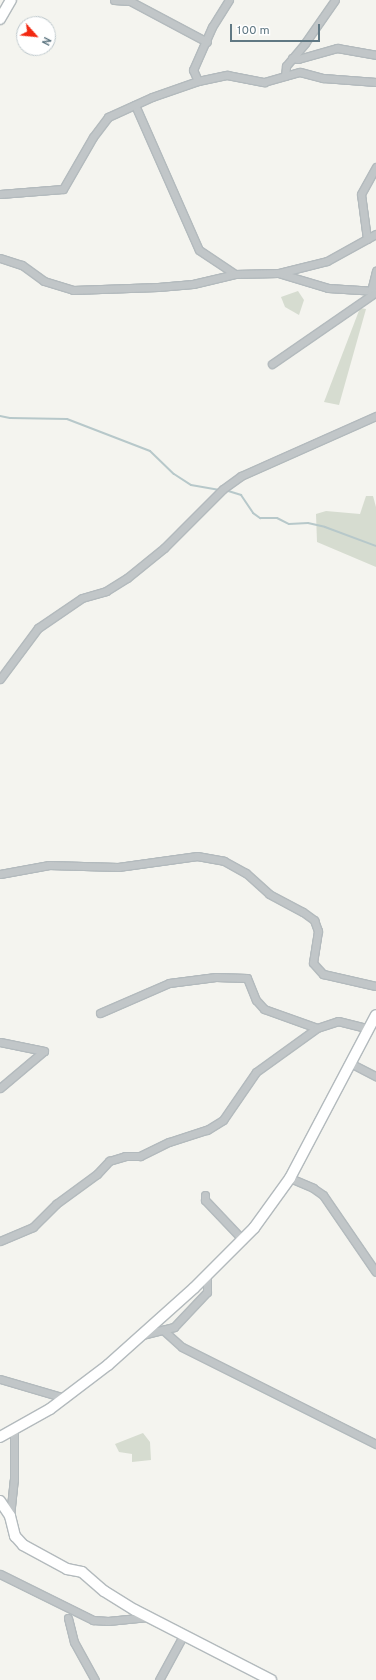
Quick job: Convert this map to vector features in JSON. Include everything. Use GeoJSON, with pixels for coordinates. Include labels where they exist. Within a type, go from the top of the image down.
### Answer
{"type":"FeatureCollection","features":[{"type":"Feature","properties":{"kind":"street"},"geometry":{"type":"LineString","coordinates":[[0,18],[11,0]]}},
{"type":"Feature","properties":{"kind":"street"},"geometry":{"type":"LineString","coordinates":[[114,0],[130,1],[207,42]]}},
{"type":"Feature","properties":{"kind":"street"},"geometry":{"type":"LineString","coordinates":[[198,81],[192,70],[207,42],[212,27],[229,0]]}},
{"type":"Feature","properties":{"kind":"street"},"geometry":{"type":"LineString","coordinates":[[285,76],[286,66],[305,43],[335,0]]}},
{"type":"Feature","properties":{"kind":"street"},"geometry":{"type":"LineString","coordinates":[[292,58],[298,59],[337,48],[375,55]]}},
{"type":"Feature","properties":{"kind":"street"},"geometry":{"type":"LineString","coordinates":[[0,194],[63,189],[94,137],[108,117],[198,81],[227,75],[264,82],[300,72],[323,78],[376,82]]}},
{"type":"Feature","properties":{"kind":"street"},"geometry":{"type":"LineString","coordinates":[[135,105],[199,250],[235,274]]}},
{"type":"Feature","properties":{"kind":"street"},"geometry":{"type":"LineString","coordinates":[[367,239],[361,194],[376,167]]}},
{"type":"Feature","properties":{"kind":"street"},"geometry":{"type":"LineString","coordinates":[[0,258],[22,266],[44,281],[73,290],[193,284],[235,274],[278,273],[327,261],[376,234]]}},
{"type":"Feature","properties":{"kind":"street"},"geometry":{"type":"LineString","coordinates":[[272,364],[374,292],[376,271]]}},
{"type":"Feature","properties":{"kind":"street"},"geometry":{"type":"LineString","coordinates":[[278,273],[328,288],[374,292]]}},
{"type":"Feature","properties":{"kind":"street"},"geometry":{"type":"LineString","coordinates":[[0,678],[38,628],[82,598],[106,591],[138,570],[223,489],[241,476],[376,416]]}},
{"type":"Feature","properties":{"kind":"street"},"geometry":{"type":"LineString","coordinates":[[0,874],[49,865],[118,867],[160,862],[185,856],[197,856],[224,861],[246,873],[269,894],[304,912],[314,920],[318,931],[313,963],[323,974],[376,986]]}},
{"type":"Feature","properties":{"kind":"street"},"geometry":{"type":"LineString","coordinates":[[100,1013],[169,983],[216,977],[247,978],[256,1000],[264,1009],[317,1028]]}},
{"type":"Feature","properties":{"kind":"street"},"geometry":{"type":"LineString","coordinates":[[0,1438],[65,1398],[142,1335],[243,1240],[270,1208],[290,1178],[352,1064],[376,1015]]}},
{"type":"Feature","properties":{"kind":"street"},"geometry":{"type":"LineString","coordinates":[[0,1241],[33,1227],[56,1204],[97,1174],[109,1161],[125,1156],[140,1156],[169,1142],[207,1130],[222,1120],[256,1072],[317,1028],[338,1021],[369,1029]]}},
{"type":"Feature","properties":{"kind":"street"},"geometry":{"type":"LineString","coordinates":[[0,1042],[44,1051],[0,1088]]}},
{"type":"Feature","properties":{"kind":"street"},"geometry":{"type":"LineString","coordinates":[[352,1064],[376,1076]]}},
{"type":"Feature","properties":{"kind":"street"},"geometry":{"type":"LineString","coordinates":[[290,1178],[313,1188],[323,1195],[376,1272]]}},
{"type":"Feature","properties":{"kind":"street"},"geometry":{"type":"LineString","coordinates":[[205,1195],[205,1200],[243,1240]]}},
{"type":"Feature","properties":{"kind":"street"},"geometry":{"type":"LineString","coordinates":[[142,1335],[174,1328],[197,1306],[207,1292],[207,1275]]}},
{"type":"Feature","properties":{"kind":"street"},"geometry":{"type":"LineString","coordinates":[[163,1330],[182,1347],[376,1444]]}},
{"type":"Feature","properties":{"kind":"street"},"geometry":{"type":"LineString","coordinates":[[0,1379],[65,1398]]}},
{"type":"Feature","properties":{"kind":"street"},"geometry":{"type":"LineString","coordinates":[[10,1516],[14,1480],[14,1430]]}},
{"type":"Feature","properties":{"kind":"street"},"geometry":{"type":"LineString","coordinates":[[0,1501],[10,1516],[15,1536],[23,1545],[67,1569],[82,1572],[104,1591],[148,1616],[271,1680]]}},
{"type":"Feature","properties":{"kind":"street"},"geometry":{"type":"LineString","coordinates":[[0,1574],[93,1620],[108,1622],[148,1616]]}},
{"type":"Feature","properties":{"kind":"street"},"geometry":{"type":"LineString","coordinates":[[68,1618],[74,1642],[95,1680]]}},
{"type":"Feature","properties":{"kind":"street"},"geometry":{"type":"LineString","coordinates":[[159,1680],[184,1634]]}},
{"type":"Feature","properties":{"kind":"shaded area"},"geometry":{"type":"Polygon","coordinates":[[[298,291],[304,300],[299,315],[285,307],[281,297],[298,291]]]}},
{"type":"Feature","properties":{"kind":"shaded area"},"geometry":{"type":"Polygon","coordinates":[[[360,308],[366,309],[339,405],[324,402],[360,308]]]}},
{"type":"Feature","properties":{"kind":"shaded area"},"geometry":{"type":"Polygon","coordinates":[[[366,496],[373,496],[376,507],[376,567],[317,542],[316,514],[326,511],[360,514],[366,496]]]}},
{"type":"Feature","properties":{"kind":"shaded area"},"geometry":{"type":"Polygon","coordinates":[[[143,1433],[150,1442],[151,1460],[132,1462],[132,1454],[119,1452],[115,1444],[143,1433]]]}},
{"type":"Feature","properties":{"kind":"waterway"},"geometry":{"type":"LineString","coordinates":[[0,416],[10,418],[67,419],[150,451],[174,474],[191,485],[220,490]]}},
{"type":"Feature","properties":{"kind":"waterway"},"geometry":{"type":"LineString","coordinates":[[225,490],[241,495],[253,513],[260,518],[277,518],[289,524],[308,523],[325,527],[376,546]]}}]}
